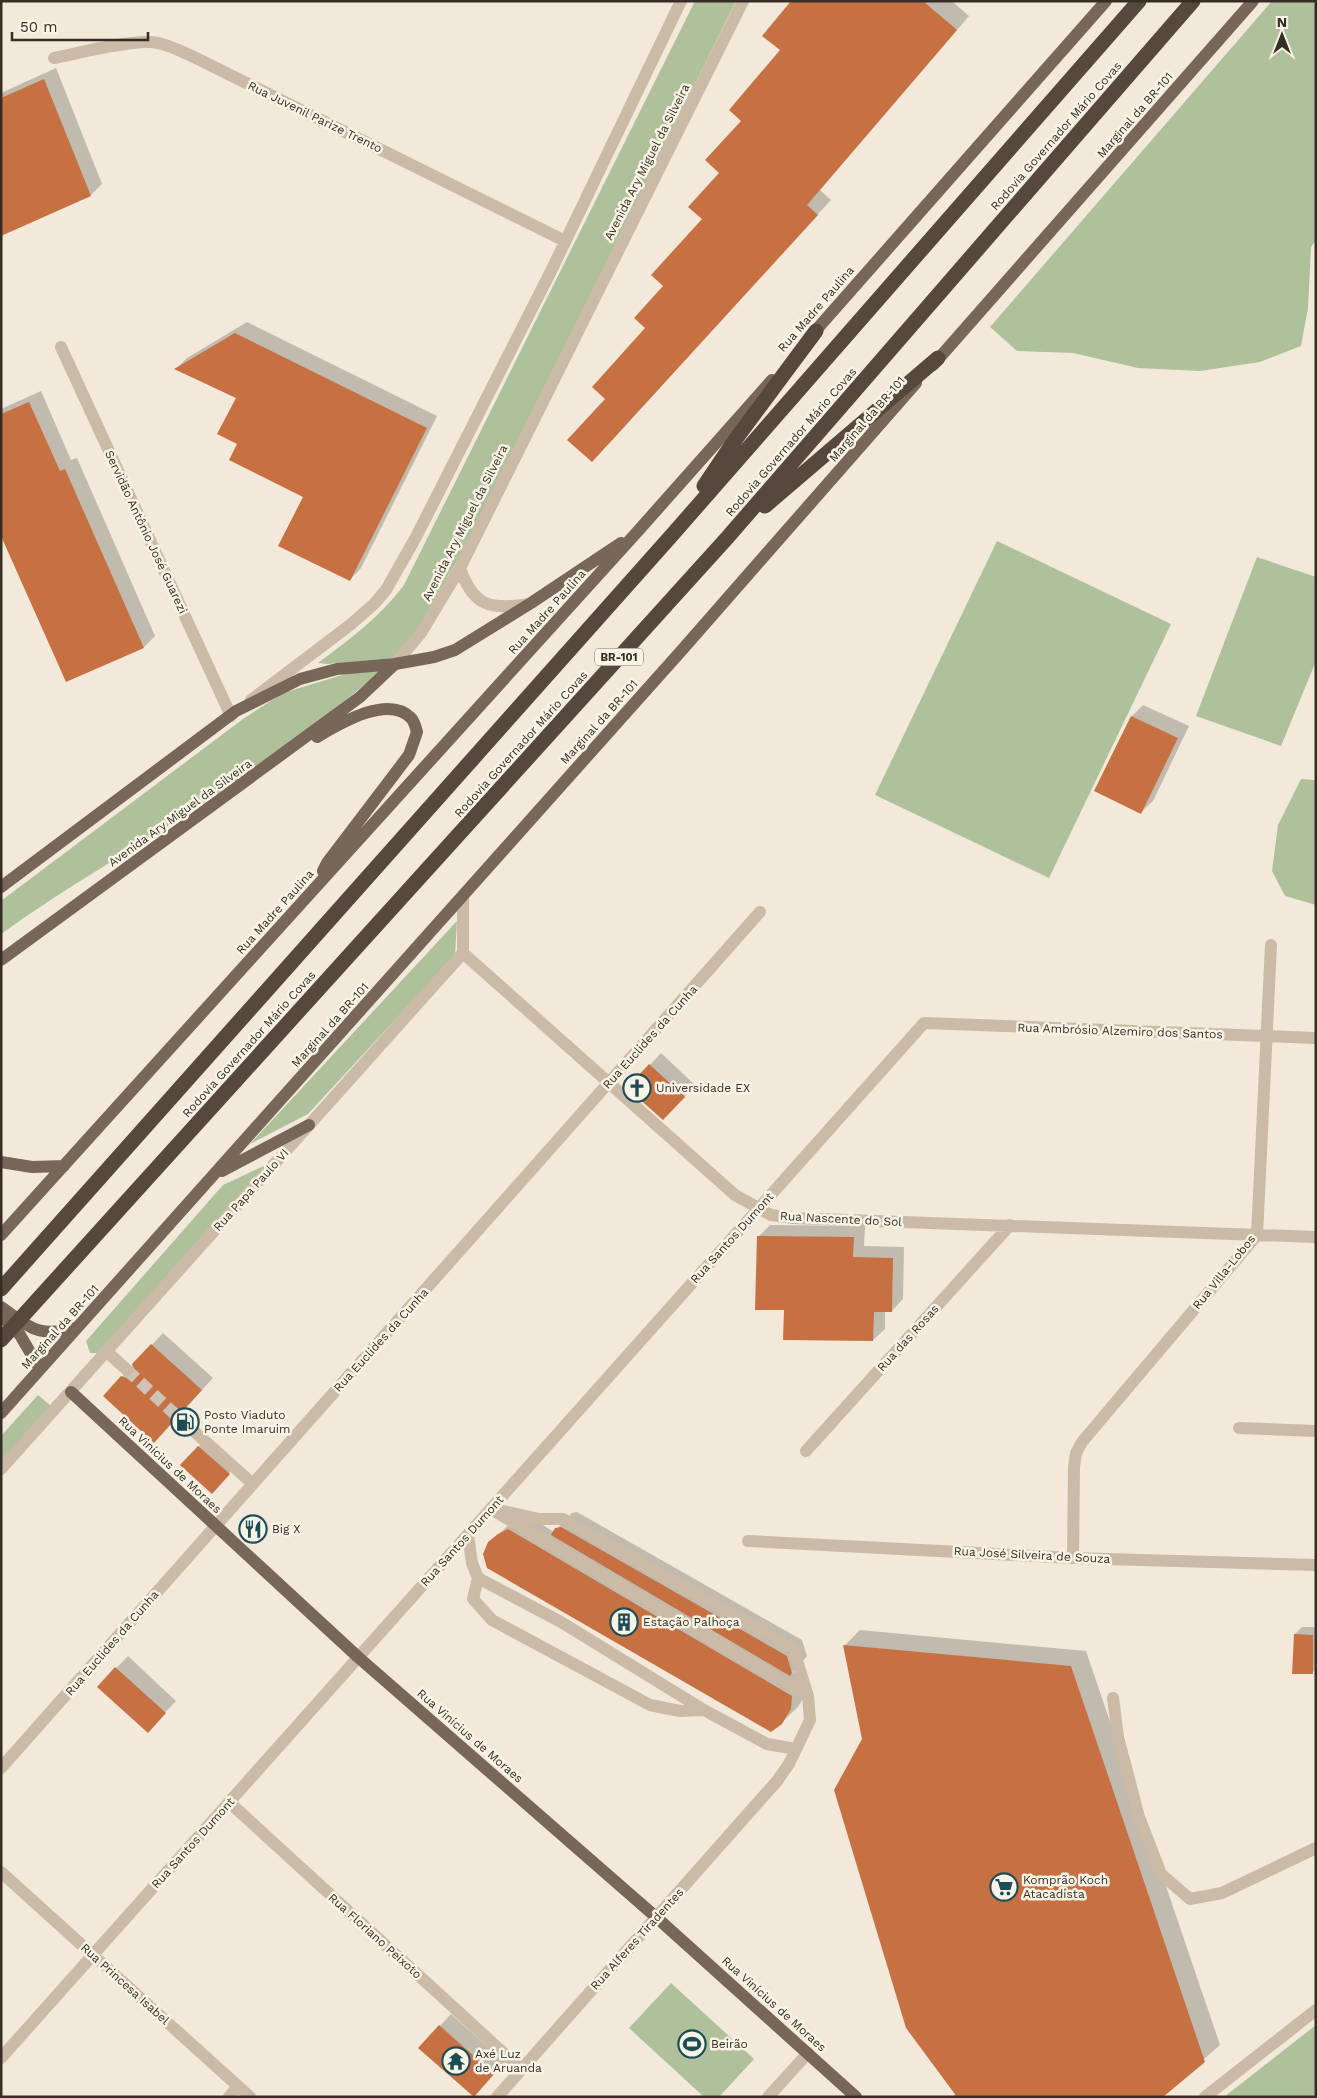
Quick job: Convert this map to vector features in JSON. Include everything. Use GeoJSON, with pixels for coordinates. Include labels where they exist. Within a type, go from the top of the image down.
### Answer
{"type":"FeatureCollection","features":[{"type":"Feature","properties":{"kind":"highway","name":"Rodovia Governador Mário Covas"},"geometry":{"type":"LineString","coordinates":[[6,1284],[672,535],[1139,1]]}},
{"type":"Feature","properties":{"kind":"highway","name":"Rodovia Governador Mário Covas"},"geometry":{"type":"LineString","coordinates":[[1,1340],[727,538],[1193,1]]}},
{"type":"Feature","properties":{"kind":"highway"},"geometry":{"type":"LineString","coordinates":[[672,535],[735,440],[816,330]]}},
{"type":"Feature","properties":{"kind":"highway"},"geometry":{"type":"LineString","coordinates":[[727,538],[938,358]]}},
{"type":"Feature","properties":{"kind":"main road","name":"Rua Madre Paulina"},"geometry":{"type":"LineString","coordinates":[[1,1235],[638,532],[1106,1]]}},
{"type":"Feature","properties":{"kind":"main road","name":"Marginal da BR-101"},"geometry":{"type":"LineString","coordinates":[[1,1413],[463,896],[1254,1]]}},
{"type":"Feature","properties":{"kind":"main road"},"geometry":{"type":"LineString","coordinates":[[1,887],[233,714],[300,679],[337,669],[395,664],[434,657],[455,650],[531,603],[638,532]]}},
{"type":"Feature","properties":{"kind":"main road","name":"Avenida Ary Miguel da Silveira"},"geometry":{"type":"LineString","coordinates":[[1,960],[360,697],[395,664]]}},
{"type":"Feature","properties":{"kind":"main road"},"geometry":{"type":"LineString","coordinates":[[253,776],[324,733],[365,712],[387,709],[401,711],[412,718],[418,732],[409,755],[326,863],[318,884]]}},
{"type":"Feature","properties":{"kind":"main road"},"geometry":{"type":"LineString","coordinates":[[214,1176],[309,1125]]}},
{"type":"Feature","properties":{"kind":"main road"},"geometry":{"type":"LineString","coordinates":[[1,1162],[32,1167],[64,1166]]}},
{"type":"Feature","properties":{"kind":"main road"},"geometry":{"type":"LineString","coordinates":[[1,1307],[35,1331],[47,1333],[79,1327]]}},
{"type":"Feature","properties":{"kind":"main road"},"geometry":{"type":"LineString","coordinates":[[1,1314],[20,1335],[40,1369]]}},
{"type":"Feature","properties":{"kind":"main road","name":"Rua Vinícius de Moraes"},"geometry":{"type":"LineString","coordinates":[[70,1392],[358,1657],[656,1917],[856,2097]]}},
{"type":"Feature","properties":{"kind":"street"},"geometry":{"type":"LineString","coordinates":[[233,714],[350,625],[374,604],[386,590],[416,537],[565,241],[681,1]]}},
{"type":"Feature","properties":{"kind":"street","name":"Avenida Ary Miguel da Silveira"},"geometry":{"type":"LineString","coordinates":[[395,664],[421,633],[460,568],[743,1]]}},
{"type":"Feature","properties":{"kind":"street","name":"Rua Juvenil Parize Trento"},"geometry":{"type":"LineString","coordinates":[[54,58],[134,43],[149,42],[163,45],[196,58],[565,241]]}},
{"type":"Feature","properties":{"kind":"street","name":"Servidão Antônio José Guarezi"},"geometry":{"type":"LineString","coordinates":[[61,347],[233,714]]}},
{"type":"Feature","properties":{"kind":"street"},"geometry":{"type":"LineString","coordinates":[[460,568],[470,592],[483,602],[498,607],[531,603]]}},
{"type":"Feature","properties":{"kind":"street"},"geometry":{"type":"LineString","coordinates":[[463,896],[463,953]]}},
{"type":"Feature","properties":{"kind":"street","name":"Rua Euclides da Cunha"},"geometry":{"type":"LineString","coordinates":[[1,1768],[760,912]]}},
{"type":"Feature","properties":{"kind":"street","name":"Rua Villa-Lobos"},"geometry":{"type":"LineString","coordinates":[[1074,1558],[1074,1468],[1076,1453],[1082,1442],[1256,1235],[1268,1036],[1271,945]]}},
{"type":"Feature","properties":{"kind":"street","name":"Rua Nascente do Sol"},"geometry":{"type":"LineString","coordinates":[[463,953],[735,1195],[771,1215],[793,1218],[1316,1237]]}},
{"type":"Feature","properties":{"kind":"street","name":"Rua Papa Paulo VI"},"geometry":{"type":"LineString","coordinates":[[1,1469],[463,953]]}},
{"type":"Feature","properties":{"kind":"street","name":"Rua Ambrósio Alzemiro dos Santos"},"geometry":{"type":"LineString","coordinates":[[924,1024],[1316,1038]]}},
{"type":"Feature","properties":{"kind":"street","name":"Rua Santos Dumont"},"geometry":{"type":"LineString","coordinates":[[1,2058],[924,1024]]}},
{"type":"Feature","properties":{"kind":"street","name":"Rua das Rosas"},"geometry":{"type":"LineString","coordinates":[[806,1451],[1010,1225]]}},
{"type":"Feature","properties":{"kind":"street"},"geometry":{"type":"LineString","coordinates":[[106,1351],[126,1370]]}},
{"type":"Feature","properties":{"kind":"street"},"geometry":{"type":"LineString","coordinates":[[178,1417],[253,1484]]}},
{"type":"Feature","properties":{"kind":"street"},"geometry":{"type":"LineString","coordinates":[[1239,1428],[1316,1431]]}},
{"type":"Feature","properties":{"kind":"street"},"geometry":{"type":"LineString","coordinates":[[491,1509],[808,1696]]}},
{"type":"Feature","properties":{"kind":"street","name":"Rua Alferes Tiradentes"},"geometry":{"type":"LineString","coordinates":[[491,1509],[539,1519],[563,1519],[793,1648],[808,1696],[810,1720],[777,1781],[497,2097]]}},
{"type":"Feature","properties":{"kind":"street"},"geometry":{"type":"LineString","coordinates":[[468,1534],[472,1563],[478,1578],[473,1599],[492,1620],[650,1705],[680,1711],[704,1710]]}},
{"type":"Feature","properties":{"kind":"street","name":"Rua José Silveira de Souza"},"geometry":{"type":"LineString","coordinates":[[748,1541],[1074,1558],[1316,1565]]}},
{"type":"Feature","properties":{"kind":"street"},"geometry":{"type":"LineString","coordinates":[[478,1578],[561,1622],[704,1710],[767,1744],[796,1749]]}},
{"type":"Feature","properties":{"kind":"street"},"geometry":{"type":"LineString","coordinates":[[1113,1698],[1118,1737],[1139,1816],[1161,1874],[1190,1899],[1222,1893],[1316,1848]]}},
{"type":"Feature","properties":{"kind":"street","name":"Rua Floriano Peixoto"},"geometry":{"type":"LineString","coordinates":[[229,1802],[521,2070]]}},
{"type":"Feature","properties":{"kind":"street","name":"Rua Princesa Isabel"},"geometry":{"type":"LineString","coordinates":[[1,1872],[250,2097]]}},
{"type":"Feature","properties":{"kind":"street"},"geometry":{"type":"LineString","coordinates":[[1205,2097],[1316,2010]]}},
{"type":"Feature","properties":{"kind":"street"},"geometry":{"type":"LineString","coordinates":[[768,2097],[808,2054]]}},
{"type":"Feature","properties":{"kind":"street"},"geometry":{"type":"LineString","coordinates":[[229,2097],[238,2086]]}},
{"type":"Feature","properties":{"kind":"green space"},"geometry":{"type":"Polygon","coordinates":[[[695,1],[736,1],[469,540],[416,632],[395,658],[328,664],[318,663],[375,617],[404,585],[695,1]]]}},
{"type":"Feature","properties":{"kind":"green space"},"geometry":{"type":"Polygon","coordinates":[[[1272,1],[1316,1],[1316,240],[1311,247],[1308,308],[1301,346],[1260,362],[1200,371],[1138,368],[1073,353],[1017,351],[990,327],[1272,1]]]}},
{"type":"Feature","properties":{"kind":"green space"},"geometry":{"type":"Polygon","coordinates":[[[997,541],[1171,624],[1049,878],[875,795],[997,541]]]}},
{"type":"Feature","properties":{"kind":"green space"},"geometry":{"type":"Polygon","coordinates":[[[1257,557],[1316,577],[1316,661],[1281,746],[1196,716],[1257,557]]]}},
{"type":"Feature","properties":{"kind":"green space"},"geometry":{"type":"Polygon","coordinates":[[[381,670],[317,723],[248,773],[1,934],[1,901],[243,719],[283,693],[352,672],[381,670]]]}},
{"type":"Feature","properties":{"kind":"green space"},"geometry":{"type":"Polygon","coordinates":[[[1301,779],[1316,780],[1316,905],[1285,896],[1272,871],[1278,825],[1301,779]]]}},
{"type":"Feature","properties":{"kind":"green space"},"geometry":{"type":"Polygon","coordinates":[[[457,921],[455,955],[308,1114],[250,1144],[457,921]]]}},
{"type":"Feature","properties":{"kind":"green space"},"geometry":{"type":"Polygon","coordinates":[[[270,1163],[100,1353],[90,1353],[86,1341],[223,1185],[270,1163]]]}},
{"type":"Feature","properties":{"kind":"green space"},"geometry":{"type":"Polygon","coordinates":[[[38,1395],[51,1406],[1,1461],[1,1436],[38,1395]]]}},
{"type":"Feature","properties":{"kind":"green space","name":"Beirão"},"geometry":{"type":"Polygon","coordinates":[[[671,1983],[754,2059],[719,2097],[704,2097],[629,2028],[671,1983]]]}},
{"type":"Feature","properties":{"kind":"green space"},"geometry":{"type":"Polygon","coordinates":[[[1316,2025],[1316,2097],[1224,2097],[1316,2025]]]}},
{"type":"Feature","properties":{"kind":"building"},"geometry":{"type":"Polygon","coordinates":[[[791,1],[923,1],[957,30],[807,205],[818,215],[592,462],[567,440],[605,399],[592,387],[645,328],[634,318],[663,286],[651,275],[702,219],[688,207],[719,173],[705,160],[741,121],[729,110],[780,50],[762,36],[791,1]]]}},
{"type":"Feature","properties":{"kind":"building"},"geometry":{"type":"Polygon","coordinates":[[[44,79],[91,196],[1,236],[1,98],[44,79]]]}},
{"type":"Feature","properties":{"kind":"building"},"geometry":{"type":"Polygon","coordinates":[[[235,333],[427,428],[350,581],[278,546],[303,497],[229,460],[237,444],[217,434],[236,398],[174,369],[235,333]]]}},
{"type":"Feature","properties":{"kind":"building"},"geometry":{"type":"Polygon","coordinates":[[[29,402],[60,471],[65,469],[144,648],[66,682],[1,536],[1,414],[29,402]]]}},
{"type":"Feature","properties":{"kind":"building"},"geometry":{"type":"Polygon","coordinates":[[[1131,716],[1178,738],[1141,814],[1094,791],[1131,716]]]}},
{"type":"Feature","properties":{"kind":"building"},"geometry":{"type":"Polygon","coordinates":[[[649,1064],[685,1097],[663,1120],[627,1088],[649,1064]]]}},
{"type":"Feature","properties":{"kind":"building"},"geometry":{"type":"Polygon","coordinates":[[[757,1236],[854,1237],[853,1257],[893,1258],[892,1312],[874,1312],[873,1341],[783,1340],[784,1310],[755,1310],[757,1236]]]}},
{"type":"Feature","properties":{"kind":"building"},"geometry":{"type":"Polygon","coordinates":[[[151,1344],[202,1390],[183,1411],[179,1409],[172,1411],[170,1416],[172,1423],[154,1443],[103,1396],[121,1376],[126,1378],[133,1376],[135,1371],[132,1364],[151,1344]]]}},
{"type":"Feature","properties":{"kind":"building"},"geometry":{"type":"Polygon","coordinates":[[[198,1446],[230,1474],[212,1494],[180,1465],[198,1446]]]}},
{"type":"Feature","properties":{"kind":"building"},"geometry":{"type":"Polygon","coordinates":[[[561,1527],[787,1656],[792,1673],[790,1676],[551,1535],[555,1528],[561,1527]]]}},
{"type":"Feature","properties":{"kind":"building","name":"Estação Palhoça"},"geometry":{"type":"Polygon","coordinates":[[[508,1529],[792,1696],[791,1709],[782,1724],[771,1732],[487,1568],[483,1554],[488,1542],[508,1529]]]}},
{"type":"Feature","properties":{"kind":"building"},"geometry":{"type":"Polygon","coordinates":[[[1294,1634],[1313,1635],[1313,1674],[1292,1674],[1294,1634]]]}},
{"type":"Feature","properties":{"kind":"building","name":"Komprão Koch Atacadista"},"geometry":{"type":"Polygon","coordinates":[[[843,1645],[1071,1666],[1205,2062],[1163,2097],[957,2097],[906,2028],[834,1790],[862,1739],[843,1645]]]}},
{"type":"Feature","properties":{"kind":"building"},"geometry":{"type":"Polygon","coordinates":[[[115,1667],[166,1713],[148,1733],[97,1687],[115,1667]]]}},
{"type":"Feature","properties":{"kind":"building","name":"Axé Luz de Aruanda"},"geometry":{"type":"Polygon","coordinates":[[[439,2025],[494,2074],[474,2097],[418,2048],[439,2025]]]}},
{"type":"Feature","properties":{"kind":"tunnel"},"geometry":{"type":"LineString","coordinates":[[127,1370],[178,1417]]}},
{"type":"Feature","properties":{"kind":"place","name":"Universidade EX"},"geometry":{"type":"Point","coordinates":[637,1088]}},
{"type":"Feature","properties":{"kind":"place","name":"Posto Viaduto Ponte Imaruim"},"geometry":{"type":"Point","coordinates":[185,1422]}},
{"type":"Feature","properties":{"kind":"place","name":"Big X"},"geometry":{"type":"Point","coordinates":[253,1529]}},
{"type":"Feature","properties":{"kind":"place","name":"Estação Palhoça"},"geometry":{"type":"Point","coordinates":[624,1622]}},
{"type":"Feature","properties":{"kind":"place","name":"Komprão Koch Atacadista"},"geometry":{"type":"Point","coordinates":[1004,1887]}},
{"type":"Feature","properties":{"kind":"place","name":"Beirão"},"geometry":{"type":"Point","coordinates":[692,2044]}},
{"type":"Feature","properties":{"kind":"place","name":"Axé Luz de Aruanda"},"geometry":{"type":"Point","coordinates":[456,2061]}}]}
